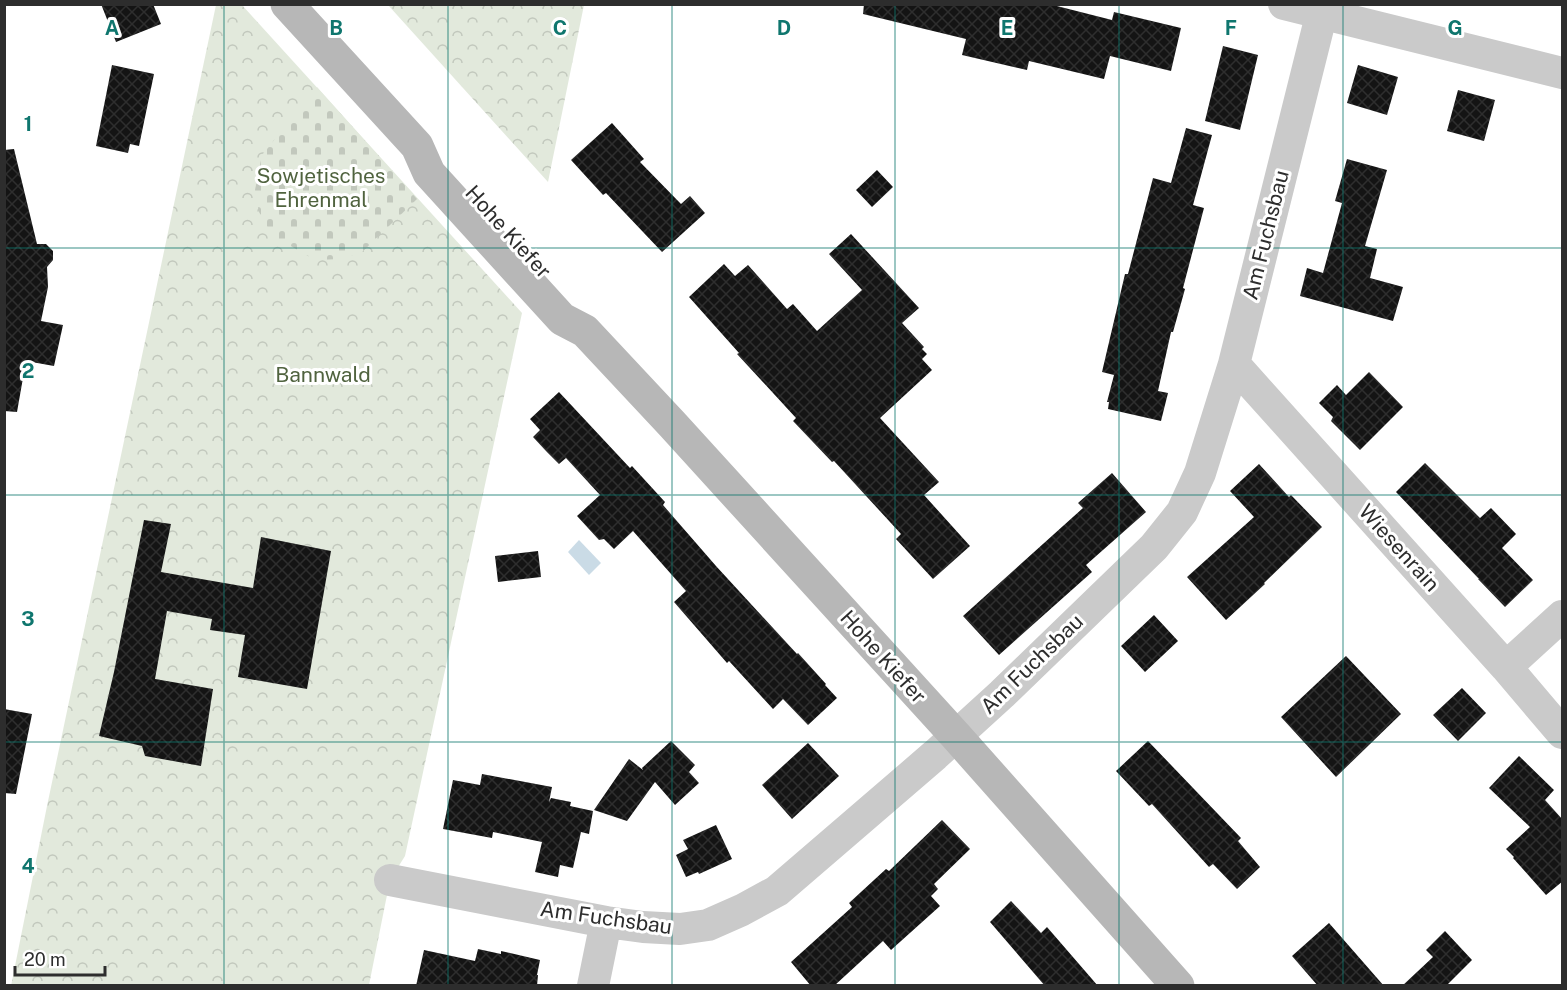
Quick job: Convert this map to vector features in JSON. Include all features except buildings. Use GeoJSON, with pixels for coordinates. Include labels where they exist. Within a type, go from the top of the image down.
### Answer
{"type":"FeatureCollection","features":[{"type":"Feature","properties":{"kind":"street","name":"Hohe Kiefer"},"geometry":{"type":"LineString","coordinates":[[287,4],[417,146],[441,157],[574,305],[585,331],[956,736],[1178,986]]}},
{"type":"Feature","properties":{"kind":"street"},"geometry":{"type":"LineString","coordinates":[[1284,4],[1323,9],[1563,73]]}},
{"type":"Feature","properties":{"kind":"street","name":"Am Fuchsbau"},"geometry":{"type":"LineString","coordinates":[[390,880],[606,922],[680,929],[708,925],[777,891],[956,736],[1154,547],[1182,512],[1200,473],[1234,364],[1323,9]]}},
{"type":"Feature","properties":{"kind":"street","name":"Wiesenrain"},"geometry":{"type":"LineString","coordinates":[[1234,364],[1506,667],[1563,734]]}},
{"type":"Feature","properties":{"kind":"street"},"geometry":{"type":"LineString","coordinates":[[1506,667],[1563,616]]}},
{"type":"Feature","properties":{"kind":"street"},"geometry":{"type":"LineString","coordinates":[[593,986],[606,922]]}},
{"type":"Feature","properties":{"kind":"green space","name":"Bannwald"},"geometry":{"type":"Polygon","coordinates":[[[216,5],[242,5],[522,313],[405,856],[390,880],[369,985],[11,986],[47,806],[216,5]]]}},
{"type":"Feature","properties":{"kind":"green space"},"geometry":{"type":"Polygon","coordinates":[[[388,5],[584,5],[548,182],[388,5]]]}},
{"type":"Feature","properties":{"kind":"green space","name":"Sowjetisches Ehrenmal"},"geometry":{"type":"Polygon","coordinates":[[[317,87],[417,199],[362,252],[341,259],[315,260],[272,235],[259,212],[255,190],[262,155],[317,87]]]}},
{"type":"Feature","properties":{"kind":"water"},"geometry":{"type":"Polygon","coordinates":[[[579,540],[601,563],[589,575],[568,552],[579,540]]]}}]}
